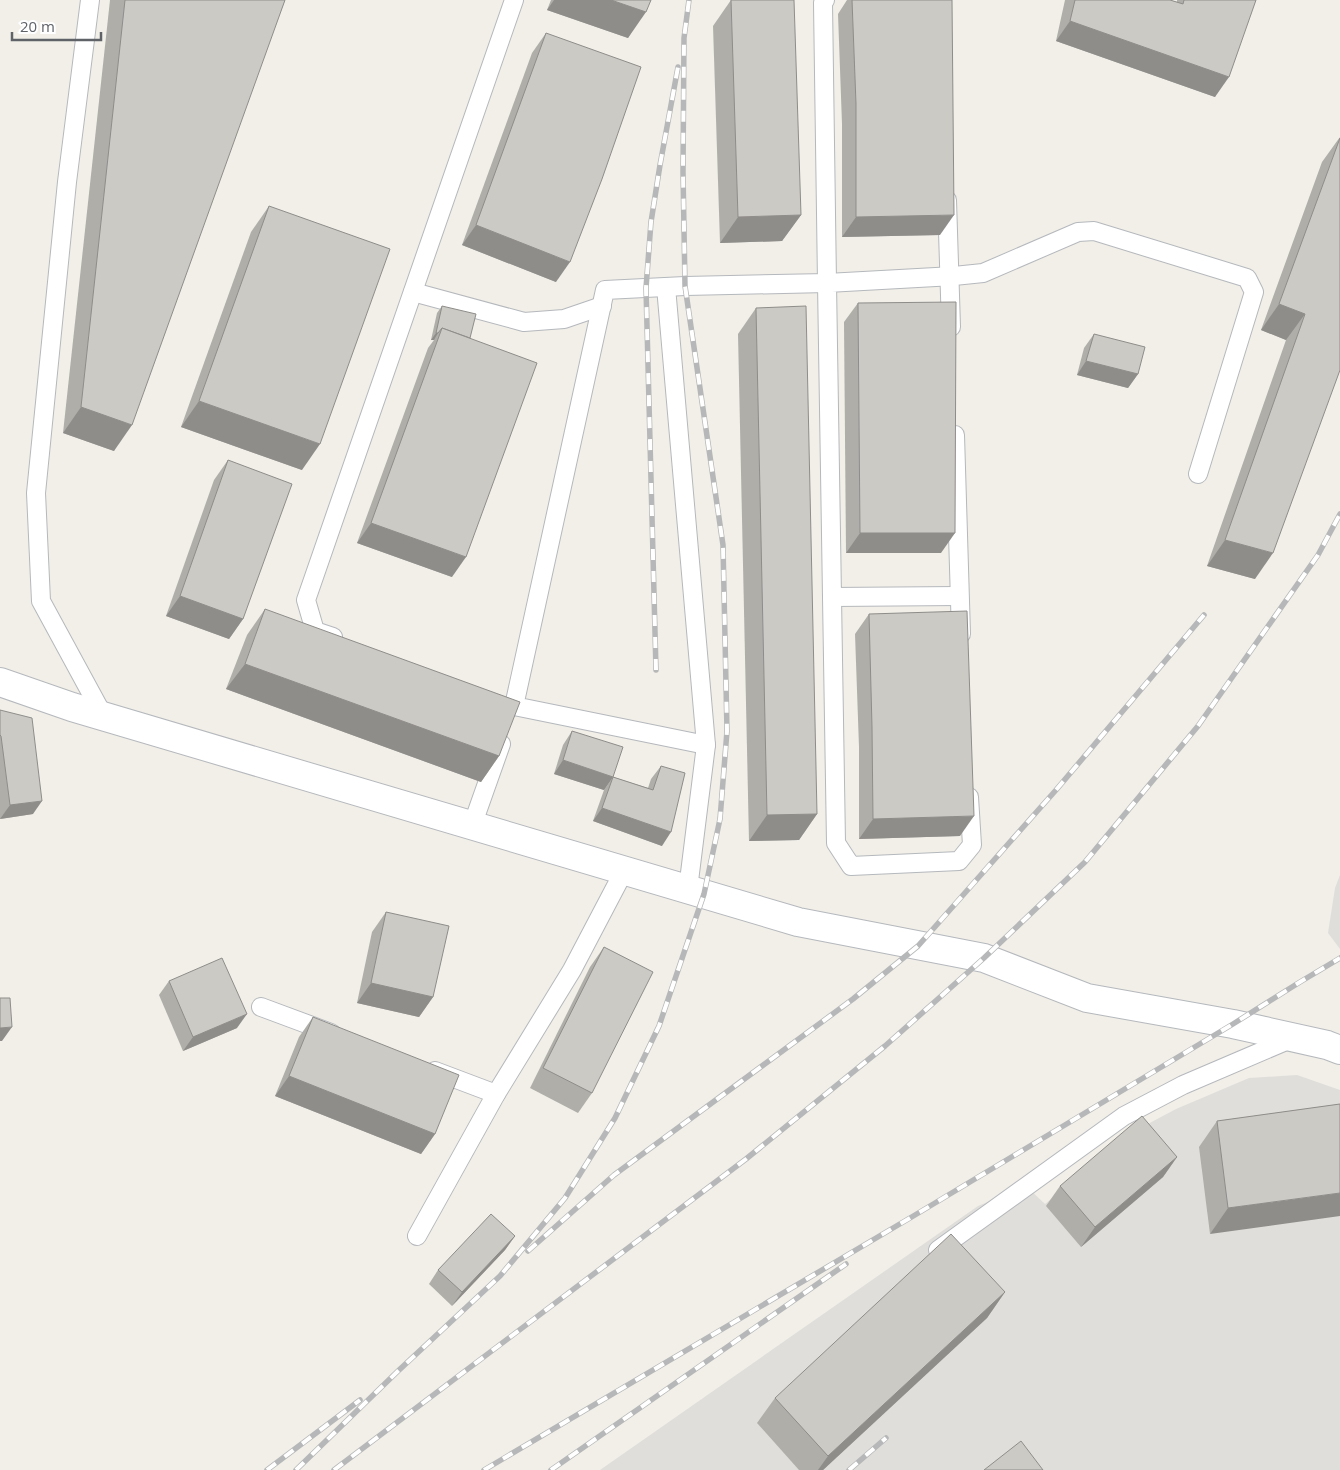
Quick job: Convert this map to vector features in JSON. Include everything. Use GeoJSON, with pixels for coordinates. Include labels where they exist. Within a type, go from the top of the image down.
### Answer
{"type":"FeatureCollection","features":[{"type":"Feature","properties":{"kind":"street"},"geometry":{"type":"LineString","coordinates":[[0,682],[72,707],[798,922],[984,958],[1087,998],[1233,1024],[1340,1050]]}},
{"type":"Feature","properties":{"kind":"lane"},"geometry":{"type":"LineString","coordinates":[[90,0],[67,182],[36,493],[41,601],[104,716]]}},
{"type":"Feature","properties":{"kind":"lane"},"geometry":{"type":"LineString","coordinates":[[352,644],[315,631],[306,600],[514,0]]}},
{"type":"Feature","properties":{"kind":"lane"},"geometry":{"type":"LineString","coordinates":[[825,0],[823,3],[836,843],[851,866],[959,861],[972,845],[969,785]]}},
{"type":"Feature","properties":{"kind":"lane"},"geometry":{"type":"LineString","coordinates":[[947,187],[952,344]]}},
{"type":"Feature","properties":{"kind":"lane"},"geometry":{"type":"LineString","coordinates":[[472,826],[514,706],[605,290],[827,283],[983,273],[1078,232],[1094,231],[1247,278],[1254,292],[1198,474]]}},
{"type":"Feature","properties":{"kind":"lane"},"geometry":{"type":"LineString","coordinates":[[666,287],[706,744],[688,889]]}},
{"type":"Feature","properties":{"kind":"lane"},"geometry":{"type":"LineString","coordinates":[[413,292],[524,322],[564,319],[602,306]]}},
{"type":"Feature","properties":{"kind":"lane"},"geometry":{"type":"LineString","coordinates":[[954,422],[962,646]]}},
{"type":"Feature","properties":{"kind":"lane"},"geometry":{"type":"LineString","coordinates":[[832,597],[959,596]]}},
{"type":"Feature","properties":{"kind":"lane"},"geometry":{"type":"LineString","coordinates":[[496,699],[514,706],[706,744]]}},
{"type":"Feature","properties":{"kind":"lane"},"geometry":{"type":"LineString","coordinates":[[417,1236],[496,1094],[572,970],[624,871]]}},
{"type":"Feature","properties":{"kind":"lane"},"geometry":{"type":"LineString","coordinates":[[261,1007],[342,1037]]}},
{"type":"Feature","properties":{"kind":"lane"},"geometry":{"type":"LineString","coordinates":[[938,1250],[1124,1116],[1183,1085],[1293,1038]]}},
{"type":"Feature","properties":{"kind":"lane"},"geometry":{"type":"LineString","coordinates":[[424,1067],[496,1094]]}},
{"type":"Feature","properties":{"kind":"shaded area"},"geometry":{"type":"Polygon","coordinates":[[[1340,875],[1340,949],[1328,933],[1335,888],[1340,875]]]}},
{"type":"Feature","properties":{"kind":"shaded area"},"geometry":{"type":"Polygon","coordinates":[[[1297,1075],[1340,1090],[1340,1470],[600,1470],[978,1206],[1026,1186],[1045,1204],[1129,1134],[1176,1109],[1249,1078],[1297,1075]]]}},
{"type":"Feature","properties":{"kind":"building"},"geometry":{"type":"Polygon","coordinates":[[[125,0],[285,0],[132,425],[81,407],[125,0]]]}},
{"type":"Feature","properties":{"kind":"building"},"geometry":{"type":"Polygon","coordinates":[[[611,0],[651,0],[646,12],[611,0]]]}},
{"type":"Feature","properties":{"kind":"building"},"geometry":{"type":"Polygon","coordinates":[[[731,0],[794,0],[801,215],[738,217],[731,0]]]}},
{"type":"Feature","properties":{"kind":"building"},"geometry":{"type":"Polygon","coordinates":[[[852,0],[952,0],[954,215],[856,217],[856,104],[852,0]]]}},
{"type":"Feature","properties":{"kind":"building"},"geometry":{"type":"Polygon","coordinates":[[[1075,0],[1170,0],[1183,4],[1184,0],[1256,0],[1229,77],[1070,21],[1075,0]]]}},
{"type":"Feature","properties":{"kind":"building"},"geometry":{"type":"Polygon","coordinates":[[[546,33],[641,67],[602,179],[570,262],[476,225],[546,33]]]}},
{"type":"Feature","properties":{"kind":"building"},"geometry":{"type":"Polygon","coordinates":[[[1340,138],[1340,370],[1273,553],[1225,540],[1305,314],[1279,304],[1340,138]]]}},
{"type":"Feature","properties":{"kind":"building"},"geometry":{"type":"Polygon","coordinates":[[[269,206],[390,249],[320,444],[199,401],[269,206]]]}},
{"type":"Feature","properties":{"kind":"building"},"geometry":{"type":"Polygon","coordinates":[[[956,302],[955,533],[860,533],[858,303],[956,302]]]}},
{"type":"Feature","properties":{"kind":"building"},"geometry":{"type":"Polygon","coordinates":[[[442,306],[476,314],[470,338],[442,328],[436,333],[442,306]]]}},
{"type":"Feature","properties":{"kind":"building"},"geometry":{"type":"Polygon","coordinates":[[[806,306],[817,814],[767,815],[756,308],[806,306]]]}},
{"type":"Feature","properties":{"kind":"building"},"geometry":{"type":"Polygon","coordinates":[[[442,328],[537,363],[466,557],[371,523],[442,328]]]}},
{"type":"Feature","properties":{"kind":"building"},"geometry":{"type":"Polygon","coordinates":[[[1094,334],[1145,347],[1138,374],[1086,361],[1094,334]]]}},
{"type":"Feature","properties":{"kind":"building"},"geometry":{"type":"Polygon","coordinates":[[[228,460],[292,484],[243,619],[180,596],[228,460]]]}},
{"type":"Feature","properties":{"kind":"building"},"geometry":{"type":"Polygon","coordinates":[[[265,609],[520,702],[499,756],[245,664],[265,609]]]}},
{"type":"Feature","properties":{"kind":"building"},"geometry":{"type":"Polygon","coordinates":[[[967,611],[974,816],[873,819],[869,614],[967,611]]]}},
{"type":"Feature","properties":{"kind":"building"},"geometry":{"type":"Polygon","coordinates":[[[0,710],[32,718],[42,801],[10,805],[0,735],[0,710]]]}},
{"type":"Feature","properties":{"kind":"building"},"geometry":{"type":"Polygon","coordinates":[[[572,731],[623,747],[613,777],[563,760],[572,731]]]}},
{"type":"Feature","properties":{"kind":"building"},"geometry":{"type":"Polygon","coordinates":[[[661,766],[685,773],[671,832],[602,808],[613,777],[653,790],[661,766]]]}},
{"type":"Feature","properties":{"kind":"building"},"geometry":{"type":"Polygon","coordinates":[[[386,912],[449,926],[433,997],[371,983],[386,912]]]}},
{"type":"Feature","properties":{"kind":"building"},"geometry":{"type":"Polygon","coordinates":[[[604,947],[653,972],[592,1093],[543,1068],[604,947]]]}},
{"type":"Feature","properties":{"kind":"building"},"geometry":{"type":"Polygon","coordinates":[[[222,958],[247,1014],[193,1037],[169,981],[222,958]]]}},
{"type":"Feature","properties":{"kind":"building"},"geometry":{"type":"Polygon","coordinates":[[[0,998],[10,998],[12,1027],[0,1028],[0,998]]]}},
{"type":"Feature","properties":{"kind":"building"},"geometry":{"type":"Polygon","coordinates":[[[313,1017],[459,1075],[435,1134],[289,1076],[313,1017]]]}},
{"type":"Feature","properties":{"kind":"building"},"geometry":{"type":"Polygon","coordinates":[[[1340,1104],[1340,1193],[1228,1208],[1217,1121],[1340,1104]]]}},
{"type":"Feature","properties":{"kind":"building"},"geometry":{"type":"Polygon","coordinates":[[[1142,1116],[1177,1157],[1095,1227],[1060,1186],[1142,1116]]]}},
{"type":"Feature","properties":{"kind":"building"},"geometry":{"type":"Polygon","coordinates":[[[491,1214],[515,1236],[462,1292],[438,1270],[491,1214]]]}},
{"type":"Feature","properties":{"kind":"building"},"geometry":{"type":"Polygon","coordinates":[[[951,1234],[1005,1292],[828,1456],[775,1398],[951,1234]]]}},
{"type":"Feature","properties":{"kind":"building"},"geometry":{"type":"Polygon","coordinates":[[[1021,1441],[1043,1470],[984,1470],[1021,1441]]]}},
{"type":"Feature","properties":{"kind":"railway"},"geometry":{"type":"LineString","coordinates":[[296,1470],[500,1276],[565,1198],[615,1118],[659,1026],[704,894],[720,819],[727,731],[723,545],[685,286],[683,172],[684,38],[689,0]]}},
{"type":"Feature","properties":{"kind":"railway"},"geometry":{"type":"LineString","coordinates":[[656,670],[646,288],[651,222],[678,67]]}},
{"type":"Feature","properties":{"kind":"railway"},"geometry":{"type":"LineString","coordinates":[[334,1470],[746,1159],[885,1046],[984,958],[1085,862],[1198,726],[1318,555],[1340,514]]}},
{"type":"Feature","properties":{"kind":"railway"},"geometry":{"type":"LineString","coordinates":[[528,1251],[614,1175],[853,999],[918,946],[1056,790],[1204,615]]}},
{"type":"Feature","properties":{"kind":"railway"},"geometry":{"type":"LineString","coordinates":[[484,1470],[915,1215],[1340,958]]}},
{"type":"Feature","properties":{"kind":"railway"},"geometry":{"type":"LineString","coordinates":[[551,1470],[846,1264]]}},
{"type":"Feature","properties":{"kind":"railway"},"geometry":{"type":"LineString","coordinates":[[267,1470],[360,1400]]}},
{"type":"Feature","properties":{"kind":"railway"},"geometry":{"type":"LineString","coordinates":[[849,1470],[886,1438]]}}]}
